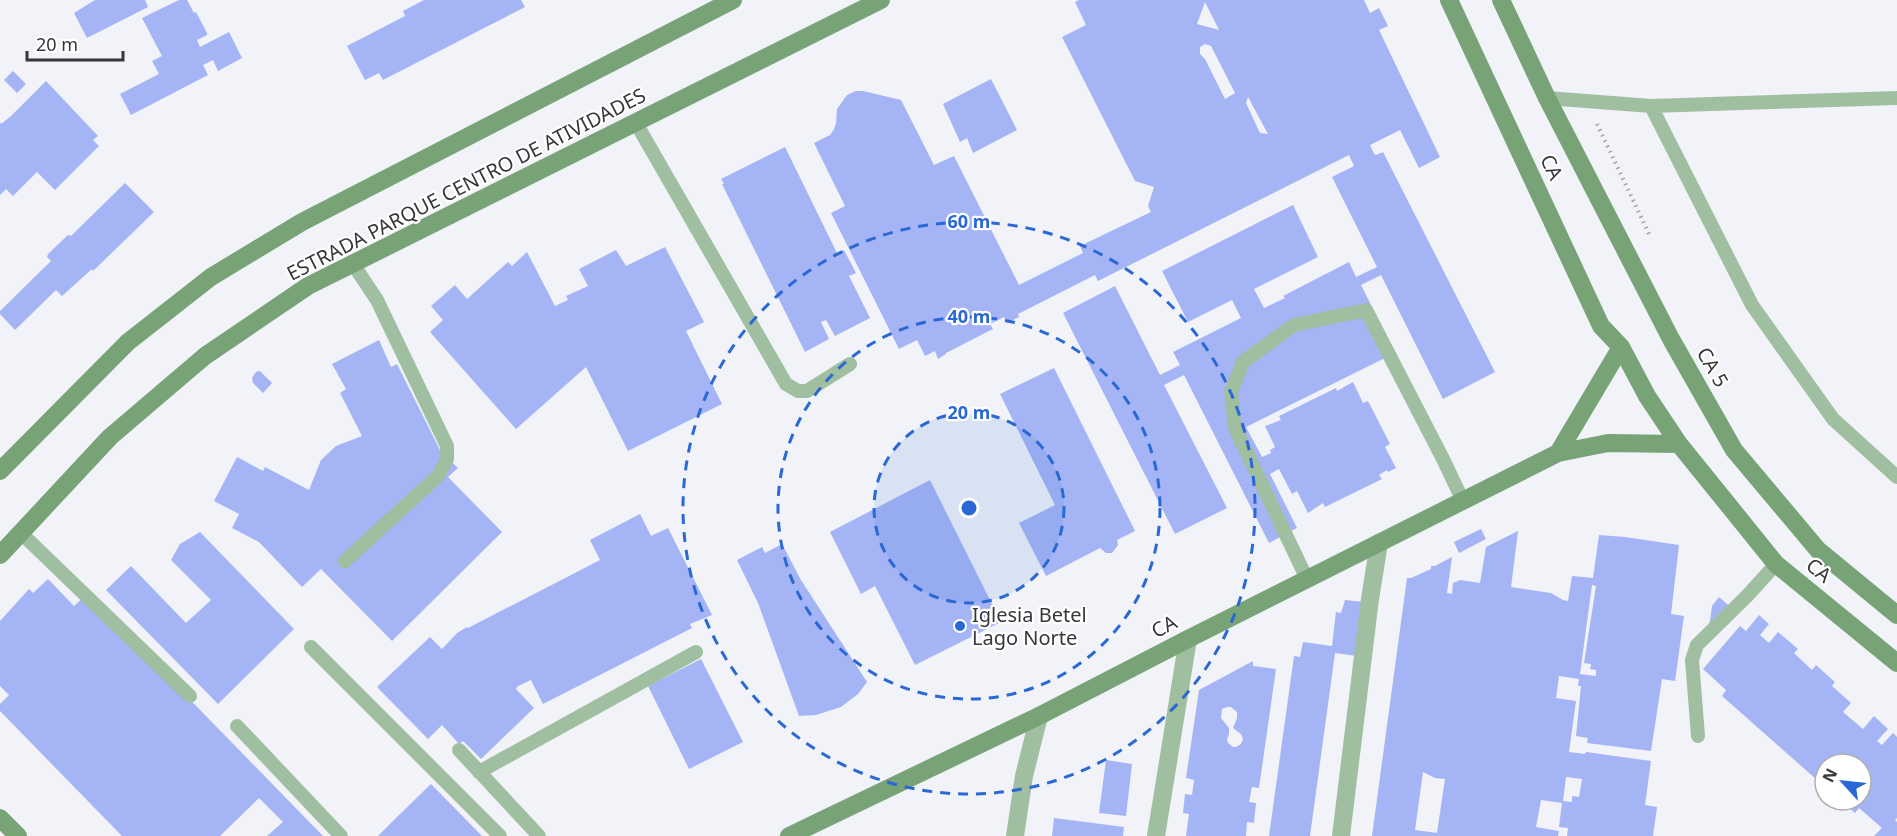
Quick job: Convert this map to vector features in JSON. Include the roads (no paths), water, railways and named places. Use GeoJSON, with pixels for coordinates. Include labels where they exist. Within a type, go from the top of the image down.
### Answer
{"type":"FeatureCollection","features":[{"type":"Feature","properties":{"kind":"street","name":"ESTRADA PARQUE CENTRO DE ATIVIDADES"},"geometry":{"type":"LineString","coordinates":[[0,471],[128,342],[211,277],[302,222],[733,0]]}},
{"type":"Feature","properties":{"kind":"street","name":"ESTRADA PARQUE CENTRO DE ATIVIDADES"},"geometry":{"type":"LineString","coordinates":[[0,555],[110,437],[205,356],[308,286],[881,0]]}},
{"type":"Feature","properties":{"kind":"street","name":"CA"},"geometry":{"type":"LineString","coordinates":[[1449,0],[1601,326],[1621,347],[1647,396],[1679,444],[1776,564],[1897,663]]}},
{"type":"Feature","properties":{"kind":"street","name":"CA 5"},"geometry":{"type":"LineString","coordinates":[[1501,0],[1547,98],[1671,339],[1734,450],[1818,550],[1897,615]]}},
{"type":"Feature","properties":{"kind":"street"},"geometry":{"type":"LineString","coordinates":[[1558,453],[1621,347]]}},
{"type":"Feature","properties":{"kind":"street","name":"CA"},"geometry":{"type":"LineString","coordinates":[[789,836],[1039,716],[1558,453],[1608,443],[1679,444]]}},
{"type":"Feature","properties":{"kind":"street"},"geometry":{"type":"LineString","coordinates":[[1341,836],[1379,543]]}},
{"type":"Feature","properties":{"kind":"street"},"geometry":{"type":"LineString","coordinates":[[1156,836],[1188,639]]}},
{"type":"Feature","properties":{"kind":"street"},"geometry":{"type":"LineString","coordinates":[[1015,836],[1024,776],[1039,716]]}},
{"type":"Feature","properties":{"kind":"street"},"geometry":{"type":"LineString","coordinates":[[0,818],[18,836]]}},
{"type":"Feature","properties":{"kind":"lane"},"geometry":{"type":"LineString","coordinates":[[1547,98],[1650,106],[1897,98]]}},
{"type":"Feature","properties":{"kind":"lane"},"geometry":{"type":"LineString","coordinates":[[1650,106],[1752,305],[1833,419],[1897,477]]}},
{"type":"Feature","properties":{"kind":"lane"},"geometry":{"type":"LineString","coordinates":[[636,123],[786,384],[798,391],[807,391],[850,364]]}},
{"type":"Feature","properties":{"kind":"lane"},"geometry":{"type":"LineString","coordinates":[[345,561],[438,476],[447,459],[447,446],[377,300],[353,264]]}},
{"type":"Feature","properties":{"kind":"lane"},"geometry":{"type":"LineString","coordinates":[[1307,579],[1235,428],[1231,392],[1243,362],[1294,325],[1366,310],[1463,501]]}},
{"type":"Feature","properties":{"kind":"lane"},"geometry":{"type":"LineString","coordinates":[[21,533],[190,696]]}},
{"type":"Feature","properties":{"kind":"lane"},"geometry":{"type":"LineString","coordinates":[[1698,736],[1692,660],[1697,645],[1776,564]]}},
{"type":"Feature","properties":{"kind":"lane"},"geometry":{"type":"LineString","coordinates":[[311,647],[500,836]]}},
{"type":"Feature","properties":{"kind":"lane"},"geometry":{"type":"LineString","coordinates":[[479,772],[696,652]]}},
{"type":"Feature","properties":{"kind":"lane"},"geometry":{"type":"LineString","coordinates":[[237,726],[341,836]]}},
{"type":"Feature","properties":{"kind":"lane"},"geometry":{"type":"LineString","coordinates":[[459,750],[539,836]]}},
{"type":"Feature","properties":{"kind":"place","name":"Iglesia Betel Lago Norte"},"geometry":{"type":"Point","coordinates":[960,626]}}]}
